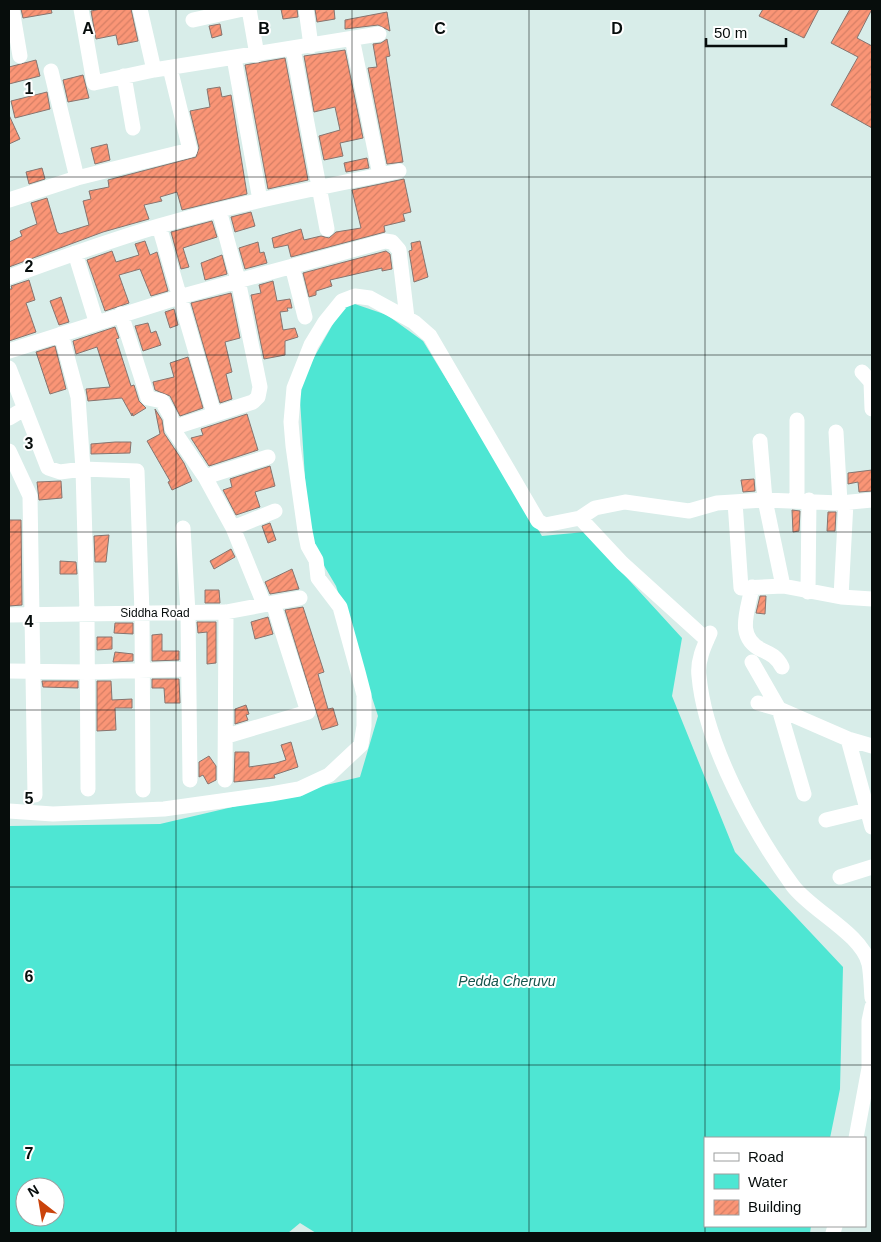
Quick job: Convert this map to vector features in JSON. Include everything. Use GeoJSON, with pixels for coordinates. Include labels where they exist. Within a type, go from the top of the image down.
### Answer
{"type":"FeatureCollection","features":[{"type":"Feature","properties":{"kind":"street"},"geometry":{"type":"LineString","coordinates":[[12,9],[20,56]]}},
{"type":"Feature","properties":{"kind":"street"},"geometry":{"type":"LineString","coordinates":[[81,9],[94,83],[154,70],[379,34]]}},
{"type":"Feature","properties":{"kind":"street"},"geometry":{"type":"LineString","coordinates":[[140,9],[154,70]]}},
{"type":"Feature","properties":{"kind":"street"},"geometry":{"type":"LineString","coordinates":[[193,20],[243,9]]}},
{"type":"Feature","properties":{"kind":"street"},"geometry":{"type":"LineString","coordinates":[[249,9],[257,55]]}},
{"type":"Feature","properties":{"kind":"street"},"geometry":{"type":"LineString","coordinates":[[306,9],[311,46]]}},
{"type":"Feature","properties":{"kind":"street"},"geometry":{"type":"LineString","coordinates":[[352,38],[380,175]]}},
{"type":"Feature","properties":{"kind":"street"},"geometry":{"type":"LineString","coordinates":[[293,49],[327,230]]}},
{"type":"Feature","properties":{"kind":"street"},"geometry":{"type":"LineString","coordinates":[[234,58],[260,200]]}},
{"type":"Feature","properties":{"kind":"street"},"geometry":{"type":"LineString","coordinates":[[10,195],[190,150],[170,68]]}},
{"type":"Feature","properties":{"kind":"street"},"geometry":{"type":"LineString","coordinates":[[51,71],[76,178]]}},
{"type":"Feature","properties":{"kind":"street"},"geometry":{"type":"LineString","coordinates":[[124,76],[133,128]]}},
{"type":"Feature","properties":{"kind":"street"},"geometry":{"type":"LineString","coordinates":[[9,277],[75,252],[160,226],[260,200],[399,171]]}},
{"type":"Feature","properties":{"kind":"street"},"geometry":{"type":"LineString","coordinates":[[172,428],[252,402],[258,397],[260,387],[238,280],[219,210]]}},
{"type":"Feature","properties":{"kind":"street"},"geometry":{"type":"LineString","coordinates":[[160,226],[214,414]]}},
{"type":"Feature","properties":{"kind":"street"},"geometry":{"type":"LineString","coordinates":[[9,351],[179,297],[385,241],[392,242],[399,250],[407,318]]}},
{"type":"Feature","properties":{"kind":"street"},"geometry":{"type":"LineString","coordinates":[[75,252],[96,322]]}},
{"type":"Feature","properties":{"kind":"street"},"geometry":{"type":"LineString","coordinates":[[292,266],[305,317]]}},
{"type":"Feature","properties":{"kind":"street"},"geometry":{"type":"LineString","coordinates":[[9,811],[53,814],[164,809],[272,794],[298,789],[329,775],[361,745],[364,726],[364,695],[340,607],[318,578],[316,560],[308,546],[304,531],[293,446],[292,422],[294,388],[311,345],[325,322],[342,301],[355,296],[370,298],[407,318],[430,336],[538,521],[545,525],[580,518],[596,508],[625,502],[688,511],[718,503],[765,500],[843,502],[872,500]]}},
{"type":"Feature","properties":{"kind":"street"},"geometry":{"type":"LineString","coordinates":[[122,314],[148,398],[162,401],[171,417],[172,428],[205,477],[233,528],[268,604],[308,712],[227,736]]}},
{"type":"Feature","properties":{"kind":"street"},"geometry":{"type":"LineString","coordinates":[[61,334],[78,397],[83,469],[88,672],[88,789]]}},
{"type":"Feature","properties":{"kind":"street"},"geometry":{"type":"LineString","coordinates":[[9,368],[48,468],[60,472],[83,469],[137,471],[142,613],[143,790]]}},
{"type":"Feature","properties":{"kind":"street"},"geometry":{"type":"LineString","coordinates":[[862,372],[871,382],[872,409]]}},
{"type":"Feature","properties":{"kind":"street"},"geometry":{"type":"LineString","coordinates":[[9,418],[24,409]]}},
{"type":"Feature","properties":{"kind":"street"},"geometry":{"type":"LineString","coordinates":[[797,420],[808,592]]}},
{"type":"Feature","properties":{"kind":"street"},"geometry":{"type":"LineString","coordinates":[[836,432],[843,502],[841,598]]}},
{"type":"Feature","properties":{"kind":"street"},"geometry":{"type":"LineString","coordinates":[[760,441],[765,500],[783,586]]}},
{"type":"Feature","properties":{"kind":"street"},"geometry":{"type":"LineString","coordinates":[[9,451],[30,496],[35,795]]}},
{"type":"Feature","properties":{"kind":"street"},"geometry":{"type":"LineString","coordinates":[[205,477],[268,457]]}},
{"type":"Feature","properties":{"kind":"street"},"geometry":{"type":"LineString","coordinates":[[735,502],[741,588],[783,586],[841,598],[872,599]]}},
{"type":"Feature","properties":{"kind":"street"},"geometry":{"type":"LineString","coordinates":[[233,528],[275,511]]}},
{"type":"Feature","properties":{"kind":"street"},"geometry":{"type":"LineString","coordinates":[[580,518],[622,563],[708,636],[702,651],[698,674],[704,704],[717,747],[738,794],[760,836],[794,886],[807,902],[862,949],[869,962],[872,998]]}},
{"type":"Feature","properties":{"kind":"street"},"geometry":{"type":"LineString","coordinates":[[183,528],[188,613],[190,780]]}},
{"type":"Feature","properties":{"kind":"street"},"geometry":{"type":"LineString","coordinates":[[752,587],[745,630],[746,637],[752,644],[774,656],[782,667]]}},
{"type":"Feature","properties":{"kind":"street","name":"Siddha Road"},"geometry":{"type":"LineString","coordinates":[[9,615],[226,612],[300,598]]}},
{"type":"Feature","properties":{"kind":"street"},"geometry":{"type":"LineString","coordinates":[[225,780],[227,736],[226,612]]}},
{"type":"Feature","properties":{"kind":"street"},"geometry":{"type":"LineString","coordinates":[[752,662],[779,709],[804,794]]}},
{"type":"Feature","properties":{"kind":"street"},"geometry":{"type":"LineString","coordinates":[[9,671],[88,672],[188,669]]}},
{"type":"Feature","properties":{"kind":"street"},"geometry":{"type":"LineString","coordinates":[[758,703],[779,709],[872,746]]}},
{"type":"Feature","properties":{"kind":"street"},"geometry":{"type":"LineString","coordinates":[[848,738],[872,828]]}},
{"type":"Feature","properties":{"kind":"street"},"geometry":{"type":"LineString","coordinates":[[826,820],[868,810]]}},
{"type":"Feature","properties":{"kind":"street"},"geometry":{"type":"LineString","coordinates":[[840,877],[872,867]]}},
{"type":"Feature","properties":{"kind":"street"},"geometry":{"type":"LineString","coordinates":[[856,1137],[869,1068],[872,1007]]}},
{"type":"Feature","properties":{"kind":"water","name":"Pedda Cheruvu"},"geometry":{"type":"Polygon","coordinates":[[[346,301],[387,315],[423,341],[542,536],[585,532],[682,638],[672,696],[735,852],[843,967],[840,1089],[830,1137],[704,1137],[704,1227],[811,1227],[810,1233],[316,1233],[300,1223],[288,1233],[9,1233],[9,826],[160,824],[360,777],[378,716],[336,586],[313,547],[306,494],[299,384],[346,301]]]}},
{"type":"Feature","properties":{"kind":"building"},"geometry":{"type":"Polygon","coordinates":[[[21,9],[51,9],[52,13],[23,18],[21,9]]]}},
{"type":"Feature","properties":{"kind":"building"},"geometry":{"type":"Polygon","coordinates":[[[131,9],[138,41],[118,45],[116,35],[96,39],[91,11],[131,9]]]}},
{"type":"Feature","properties":{"kind":"building"},"geometry":{"type":"Polygon","coordinates":[[[281,9],[297,9],[298,17],[283,19],[281,9]]]}},
{"type":"Feature","properties":{"kind":"building"},"geometry":{"type":"Polygon","coordinates":[[[315,9],[334,9],[335,19],[317,22],[315,9]]]}},
{"type":"Feature","properties":{"kind":"building"},"geometry":{"type":"Polygon","coordinates":[[[763,9],[819,9],[804,38],[759,16],[763,9]]]}},
{"type":"Feature","properties":{"kind":"building"},"geometry":{"type":"Polygon","coordinates":[[[850,9],[872,9],[857,38],[872,46],[872,128],[831,105],[858,57],[831,43],[850,9]]]}},
{"type":"Feature","properties":{"kind":"building"},"geometry":{"type":"Polygon","coordinates":[[[387,12],[390,31],[378,25],[345,29],[345,20],[387,12]]]}},
{"type":"Feature","properties":{"kind":"building"},"geometry":{"type":"Polygon","coordinates":[[[220,24],[222,35],[212,38],[209,26],[220,24]]]}},
{"type":"Feature","properties":{"kind":"building"},"geometry":{"type":"Polygon","coordinates":[[[387,39],[390,56],[386,57],[403,162],[387,164],[368,68],[377,67],[373,44],[381,43],[387,39]]]}},
{"type":"Feature","properties":{"kind":"building"},"geometry":{"type":"Polygon","coordinates":[[[345,50],[363,138],[340,143],[343,156],[324,160],[319,136],[340,130],[335,107],[314,112],[304,56],[345,50]]]}},
{"type":"Feature","properties":{"kind":"building"},"geometry":{"type":"Polygon","coordinates":[[[285,58],[308,180],[268,189],[245,65],[285,58]]]}},
{"type":"Feature","properties":{"kind":"building"},"geometry":{"type":"Polygon","coordinates":[[[36,60],[40,76],[9,84],[9,67],[36,60]]]}},
{"type":"Feature","properties":{"kind":"building"},"geometry":{"type":"Polygon","coordinates":[[[83,75],[89,98],[68,102],[63,80],[83,75]]]}},
{"type":"Feature","properties":{"kind":"building"},"geometry":{"type":"Polygon","coordinates":[[[220,87],[222,97],[231,95],[247,194],[182,210],[177,192],[160,197],[162,201],[144,205],[149,219],[103,232],[9,267],[9,242],[22,236],[20,231],[37,224],[31,203],[47,198],[57,232],[60,234],[89,225],[83,201],[91,199],[89,191],[109,187],[108,180],[196,157],[199,148],[190,111],[210,107],[207,89],[220,87]]]}},
{"type":"Feature","properties":{"kind":"building"},"geometry":{"type":"Polygon","coordinates":[[[47,92],[50,109],[15,118],[11,101],[47,92]]]}},
{"type":"Feature","properties":{"kind":"building"},"geometry":{"type":"Polygon","coordinates":[[[9,115],[20,139],[9,144],[9,115]]]}},
{"type":"Feature","properties":{"kind":"building"},"geometry":{"type":"Polygon","coordinates":[[[107,144],[110,160],[95,164],[91,148],[107,144]]]}},
{"type":"Feature","properties":{"kind":"building"},"geometry":{"type":"Polygon","coordinates":[[[367,158],[369,168],[346,172],[344,163],[367,158]]]}},
{"type":"Feature","properties":{"kind":"building"},"geometry":{"type":"Polygon","coordinates":[[[42,168],[45,179],[29,184],[26,172],[42,168]]]}},
{"type":"Feature","properties":{"kind":"building"},"geometry":{"type":"Polygon","coordinates":[[[404,179],[411,212],[403,214],[405,221],[384,226],[385,232],[291,257],[288,245],[274,248],[272,238],[301,229],[304,240],[321,236],[329,238],[336,232],[361,228],[352,190],[404,179]]]}},
{"type":"Feature","properties":{"kind":"building"},"geometry":{"type":"Polygon","coordinates":[[[251,212],[255,226],[235,232],[231,217],[251,212]]]}},
{"type":"Feature","properties":{"kind":"building"},"geometry":{"type":"Polygon","coordinates":[[[212,221],[217,237],[183,248],[189,267],[181,269],[171,232],[212,221]]]}},
{"type":"Feature","properties":{"kind":"building"},"geometry":{"type":"Polygon","coordinates":[[[145,241],[150,255],[157,252],[168,291],[151,296],[140,269],[119,275],[129,303],[105,311],[87,260],[112,251],[116,262],[139,255],[135,244],[145,241]]]}},
{"type":"Feature","properties":{"kind":"building"},"geometry":{"type":"Polygon","coordinates":[[[420,241],[428,277],[414,282],[409,251],[412,250],[411,243],[420,241]]]}},
{"type":"Feature","properties":{"kind":"building"},"geometry":{"type":"Polygon","coordinates":[[[258,242],[260,253],[264,252],[267,263],[245,269],[239,248],[258,242]]]}},
{"type":"Feature","properties":{"kind":"building"},"geometry":{"type":"Polygon","coordinates":[[[386,251],[390,254],[392,269],[382,271],[382,268],[330,280],[332,286],[316,291],[316,295],[309,297],[303,273],[386,251]]]}},
{"type":"Feature","properties":{"kind":"building"},"geometry":{"type":"Polygon","coordinates":[[[222,255],[227,274],[205,280],[201,263],[222,255]]]}},
{"type":"Feature","properties":{"kind":"building"},"geometry":{"type":"Polygon","coordinates":[[[29,280],[35,300],[26,303],[36,332],[9,341],[9,289],[12,289],[11,286],[29,280]]]}},
{"type":"Feature","properties":{"kind":"building"},"geometry":{"type":"Polygon","coordinates":[[[273,281],[277,301],[290,299],[292,308],[287,308],[288,311],[280,312],[283,330],[295,328],[298,337],[285,341],[285,355],[264,359],[251,295],[261,293],[259,285],[273,281]]]}},
{"type":"Feature","properties":{"kind":"building"},"geometry":{"type":"Polygon","coordinates":[[[231,293],[240,338],[225,342],[232,372],[226,374],[232,399],[220,403],[191,303],[231,293]]]}},
{"type":"Feature","properties":{"kind":"building"},"geometry":{"type":"Polygon","coordinates":[[[61,297],[69,322],[59,325],[50,301],[61,297]]]}},
{"type":"Feature","properties":{"kind":"building"},"geometry":{"type":"Polygon","coordinates":[[[174,309],[178,325],[170,328],[165,312],[174,309]]]}},
{"type":"Feature","properties":{"kind":"building"},"geometry":{"type":"Polygon","coordinates":[[[148,323],[151,333],[156,331],[161,345],[143,351],[135,326],[148,323]]]}},
{"type":"Feature","properties":{"kind":"building"},"geometry":{"type":"Polygon","coordinates":[[[115,327],[119,338],[116,339],[131,386],[134,385],[139,401],[146,408],[133,416],[122,398],[88,401],[86,389],[110,387],[97,347],[76,354],[73,341],[115,327]]]}},
{"type":"Feature","properties":{"kind":"building"},"geometry":{"type":"Polygon","coordinates":[[[55,346],[66,389],[50,394],[36,352],[55,346]]]}},
{"type":"Feature","properties":{"kind":"building"},"geometry":{"type":"Polygon","coordinates":[[[188,357],[203,408],[180,416],[170,396],[155,390],[153,382],[174,377],[170,363],[188,357]]]}},
{"type":"Feature","properties":{"kind":"building"},"geometry":{"type":"Polygon","coordinates":[[[155,409],[162,420],[164,433],[184,463],[192,481],[172,490],[168,482],[170,481],[147,441],[160,434],[155,409]]]}},
{"type":"Feature","properties":{"kind":"building"},"geometry":{"type":"Polygon","coordinates":[[[247,414],[258,450],[209,466],[191,438],[203,435],[201,429],[247,414]]]}},
{"type":"Feature","properties":{"kind":"building"},"geometry":{"type":"Polygon","coordinates":[[[131,442],[130,453],[91,454],[91,444],[131,442]]]}},
{"type":"Feature","properties":{"kind":"building"},"geometry":{"type":"Polygon","coordinates":[[[270,466],[275,486],[255,492],[260,507],[236,515],[223,490],[232,487],[230,479],[270,466]]]}},
{"type":"Feature","properties":{"kind":"building"},"geometry":{"type":"Polygon","coordinates":[[[872,470],[872,491],[859,492],[858,482],[848,484],[848,473],[872,470]]]}},
{"type":"Feature","properties":{"kind":"building"},"geometry":{"type":"Polygon","coordinates":[[[754,479],[755,491],[743,492],[741,480],[754,479]]]}},
{"type":"Feature","properties":{"kind":"building"},"geometry":{"type":"Polygon","coordinates":[[[61,481],[62,498],[39,500],[37,482],[61,481]]]}},
{"type":"Feature","properties":{"kind":"building"},"geometry":{"type":"Polygon","coordinates":[[[792,510],[800,511],[799,531],[793,532],[792,510]]]}},
{"type":"Feature","properties":{"kind":"building"},"geometry":{"type":"Polygon","coordinates":[[[828,512],[836,512],[835,531],[827,531],[828,512]]]}},
{"type":"Feature","properties":{"kind":"building"},"geometry":{"type":"Polygon","coordinates":[[[9,520],[21,520],[22,605],[9,606],[9,520]]]}},
{"type":"Feature","properties":{"kind":"building"},"geometry":{"type":"Polygon","coordinates":[[[270,523],[276,540],[268,543],[262,526],[270,523]]]}},
{"type":"Feature","properties":{"kind":"building"},"geometry":{"type":"Polygon","coordinates":[[[109,535],[106,562],[95,562],[94,536],[109,535]]]}},
{"type":"Feature","properties":{"kind":"building"},"geometry":{"type":"Polygon","coordinates":[[[231,549],[235,557],[214,569],[210,561],[231,549]]]}},
{"type":"Feature","properties":{"kind":"building"},"geometry":{"type":"Polygon","coordinates":[[[60,561],[76,562],[77,574],[60,574],[60,561]]]}},
{"type":"Feature","properties":{"kind":"building"},"geometry":{"type":"Polygon","coordinates":[[[292,569],[299,589],[270,594],[265,582],[292,569]]]}},
{"type":"Feature","properties":{"kind":"building"},"geometry":{"type":"Polygon","coordinates":[[[205,590],[219,590],[220,603],[205,603],[205,590]]]}},
{"type":"Feature","properties":{"kind":"building"},"geometry":{"type":"Polygon","coordinates":[[[760,596],[766,596],[765,614],[756,613],[760,596]]]}},
{"type":"Feature","properties":{"kind":"building"},"geometry":{"type":"Polygon","coordinates":[[[303,607],[324,672],[318,674],[328,709],[333,708],[338,725],[322,730],[285,610],[303,607]]]}},
{"type":"Feature","properties":{"kind":"building"},"geometry":{"type":"Polygon","coordinates":[[[268,617],[273,634],[255,639],[251,622],[268,617]]]}},
{"type":"Feature","properties":{"kind":"building"},"geometry":{"type":"Polygon","coordinates":[[[197,622],[216,622],[216,663],[207,664],[207,632],[198,633],[197,622]]]}},
{"type":"Feature","properties":{"kind":"building"},"geometry":{"type":"Polygon","coordinates":[[[115,623],[133,623],[133,634],[114,633],[115,623]]]}},
{"type":"Feature","properties":{"kind":"building"},"geometry":{"type":"Polygon","coordinates":[[[162,634],[162,651],[179,651],[179,660],[152,661],[152,635],[162,634]]]}},
{"type":"Feature","properties":{"kind":"building"},"geometry":{"type":"Polygon","coordinates":[[[97,637],[112,637],[112,649],[97,650],[97,637]]]}},
{"type":"Feature","properties":{"kind":"building"},"geometry":{"type":"Polygon","coordinates":[[[115,652],[133,654],[133,661],[113,662],[115,652]]]}},
{"type":"Feature","properties":{"kind":"building"},"geometry":{"type":"Polygon","coordinates":[[[152,679],[179,679],[180,703],[165,703],[164,688],[152,688],[152,679]]]}},
{"type":"Feature","properties":{"kind":"building"},"geometry":{"type":"Polygon","coordinates":[[[42,681],[78,681],[78,688],[43,687],[42,681]]]}},
{"type":"Feature","properties":{"kind":"building"},"geometry":{"type":"Polygon","coordinates":[[[97,681],[111,681],[112,700],[132,699],[132,708],[115,708],[116,730],[97,731],[97,681]]]}},
{"type":"Feature","properties":{"kind":"building"},"geometry":{"type":"Polygon","coordinates":[[[246,705],[249,714],[246,715],[248,720],[235,724],[235,709],[246,705]]]}},
{"type":"Feature","properties":{"kind":"building"},"geometry":{"type":"Polygon","coordinates":[[[291,742],[298,767],[274,775],[275,778],[234,782],[235,752],[249,752],[249,767],[276,763],[286,760],[281,745],[291,742]]]}},
{"type":"Feature","properties":{"kind":"building"},"geometry":{"type":"Polygon","coordinates":[[[209,756],[216,766],[216,780],[208,784],[203,775],[199,777],[199,762],[209,756]]]}}]}
